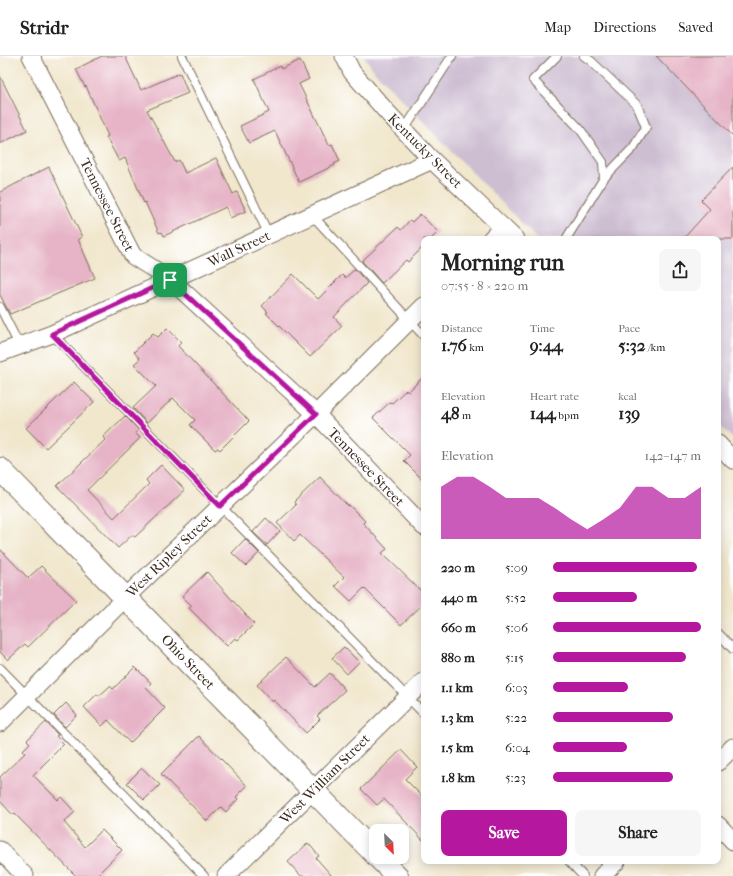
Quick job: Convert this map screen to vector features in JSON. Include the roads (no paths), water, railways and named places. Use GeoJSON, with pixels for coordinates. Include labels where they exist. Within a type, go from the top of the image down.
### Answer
{"type":"FeatureCollection","features":[{"type":"Feature","properties":{"kind":"street","name":"Tennessee Street"},"geometry":{"type":"LineString","coordinates":[[31,56],[133,256],[170,280],[316,414],[421,524]]}},
{"type":"Feature","properties":{"kind":"street","name":"Kentucky Street"},"geometry":{"type":"LineString","coordinates":[[344,56],[352,72],[404,130],[432,160],[512,236]]}},
{"type":"Feature","properties":{"kind":"street","name":"Wall Street"},"geometry":{"type":"LineString","coordinates":[[0,354],[19,345],[52,334],[432,160]]}},
{"type":"Feature","properties":{"kind":"street"},"geometry":{"type":"LineString","coordinates":[[494,236],[503,227]]}},
{"type":"Feature","properties":{"kind":"street","name":"West Ripley Street"},"geometry":{"type":"LineString","coordinates":[[0,723],[126,597],[316,414],[421,309]]}},
{"type":"Feature","properties":{"kind":"street"},"geometry":{"type":"LineString","coordinates":[[721,447],[732,458]]}},
{"type":"Feature","properties":{"kind":"street","name":"Ohio Street"},"geometry":{"type":"LineString","coordinates":[[0,469],[369,848]]}},
{"type":"Feature","properties":{"kind":"street","name":"West William Street"},"geometry":{"type":"LineString","coordinates":[[226,876],[421,684]]}},
{"type":"Feature","properties":{"kind":"street"},"geometry":{"type":"LineString","coordinates":[[721,759],[733,748]]}},
{"type":"Feature","properties":{"kind":"street"},"geometry":{"type":"LineString","coordinates":[[721,828],[733,841]]}},
{"type":"Feature","properties":{"kind":"street"},"geometry":{"type":"LineString","coordinates":[[0,850],[25,876]]}},
{"type":"Feature","properties":{"kind":"street"},"geometry":{"type":"LineString","coordinates":[[385,864],[397,876]]}},
{"type":"Feature","properties":{"kind":"street"},"geometry":{"type":"LineString","coordinates":[[602,876],[614,864]]}},
{"type":"Feature","properties":{"kind":"lane"},"geometry":{"type":"LineString","coordinates":[[182,56],[269,235]]}},
{"type":"Feature","properties":{"kind":"lane"},"geometry":{"type":"LineString","coordinates":[[404,130],[452,56]]}},
{"type":"Feature","properties":{"kind":"lane"},"geometry":{"type":"LineString","coordinates":[[557,56],[532,80],[580,129],[603,162],[604,178]]}},
{"type":"Feature","properties":{"kind":"lane"},"geometry":{"type":"LineString","coordinates":[[568,236],[604,178],[634,148],[646,127],[637,105],[584,56]]}},
{"type":"Feature","properties":{"kind":"lane"},"geometry":{"type":"LineString","coordinates":[[312,215],[421,333]]}},
{"type":"Feature","properties":{"kind":"lane"},"geometry":{"type":"LineString","coordinates":[[0,307],[19,345]]}},
{"type":"Feature","properties":{"kind":"lane"},"geometry":{"type":"LineString","coordinates":[[52,334],[421,711]]}},
{"type":"Feature","properties":{"kind":"lane"},"geometry":{"type":"LineString","coordinates":[[721,636],[733,649]]}},
{"type":"Feature","properties":{"kind":"lane"},"geometry":{"type":"LineString","coordinates":[[0,668],[204,876]]}},
{"type":"Feature","properties":{"kind":"lane"},"geometry":{"type":"LineString","coordinates":[[572,864],[583,876]]}}]}
